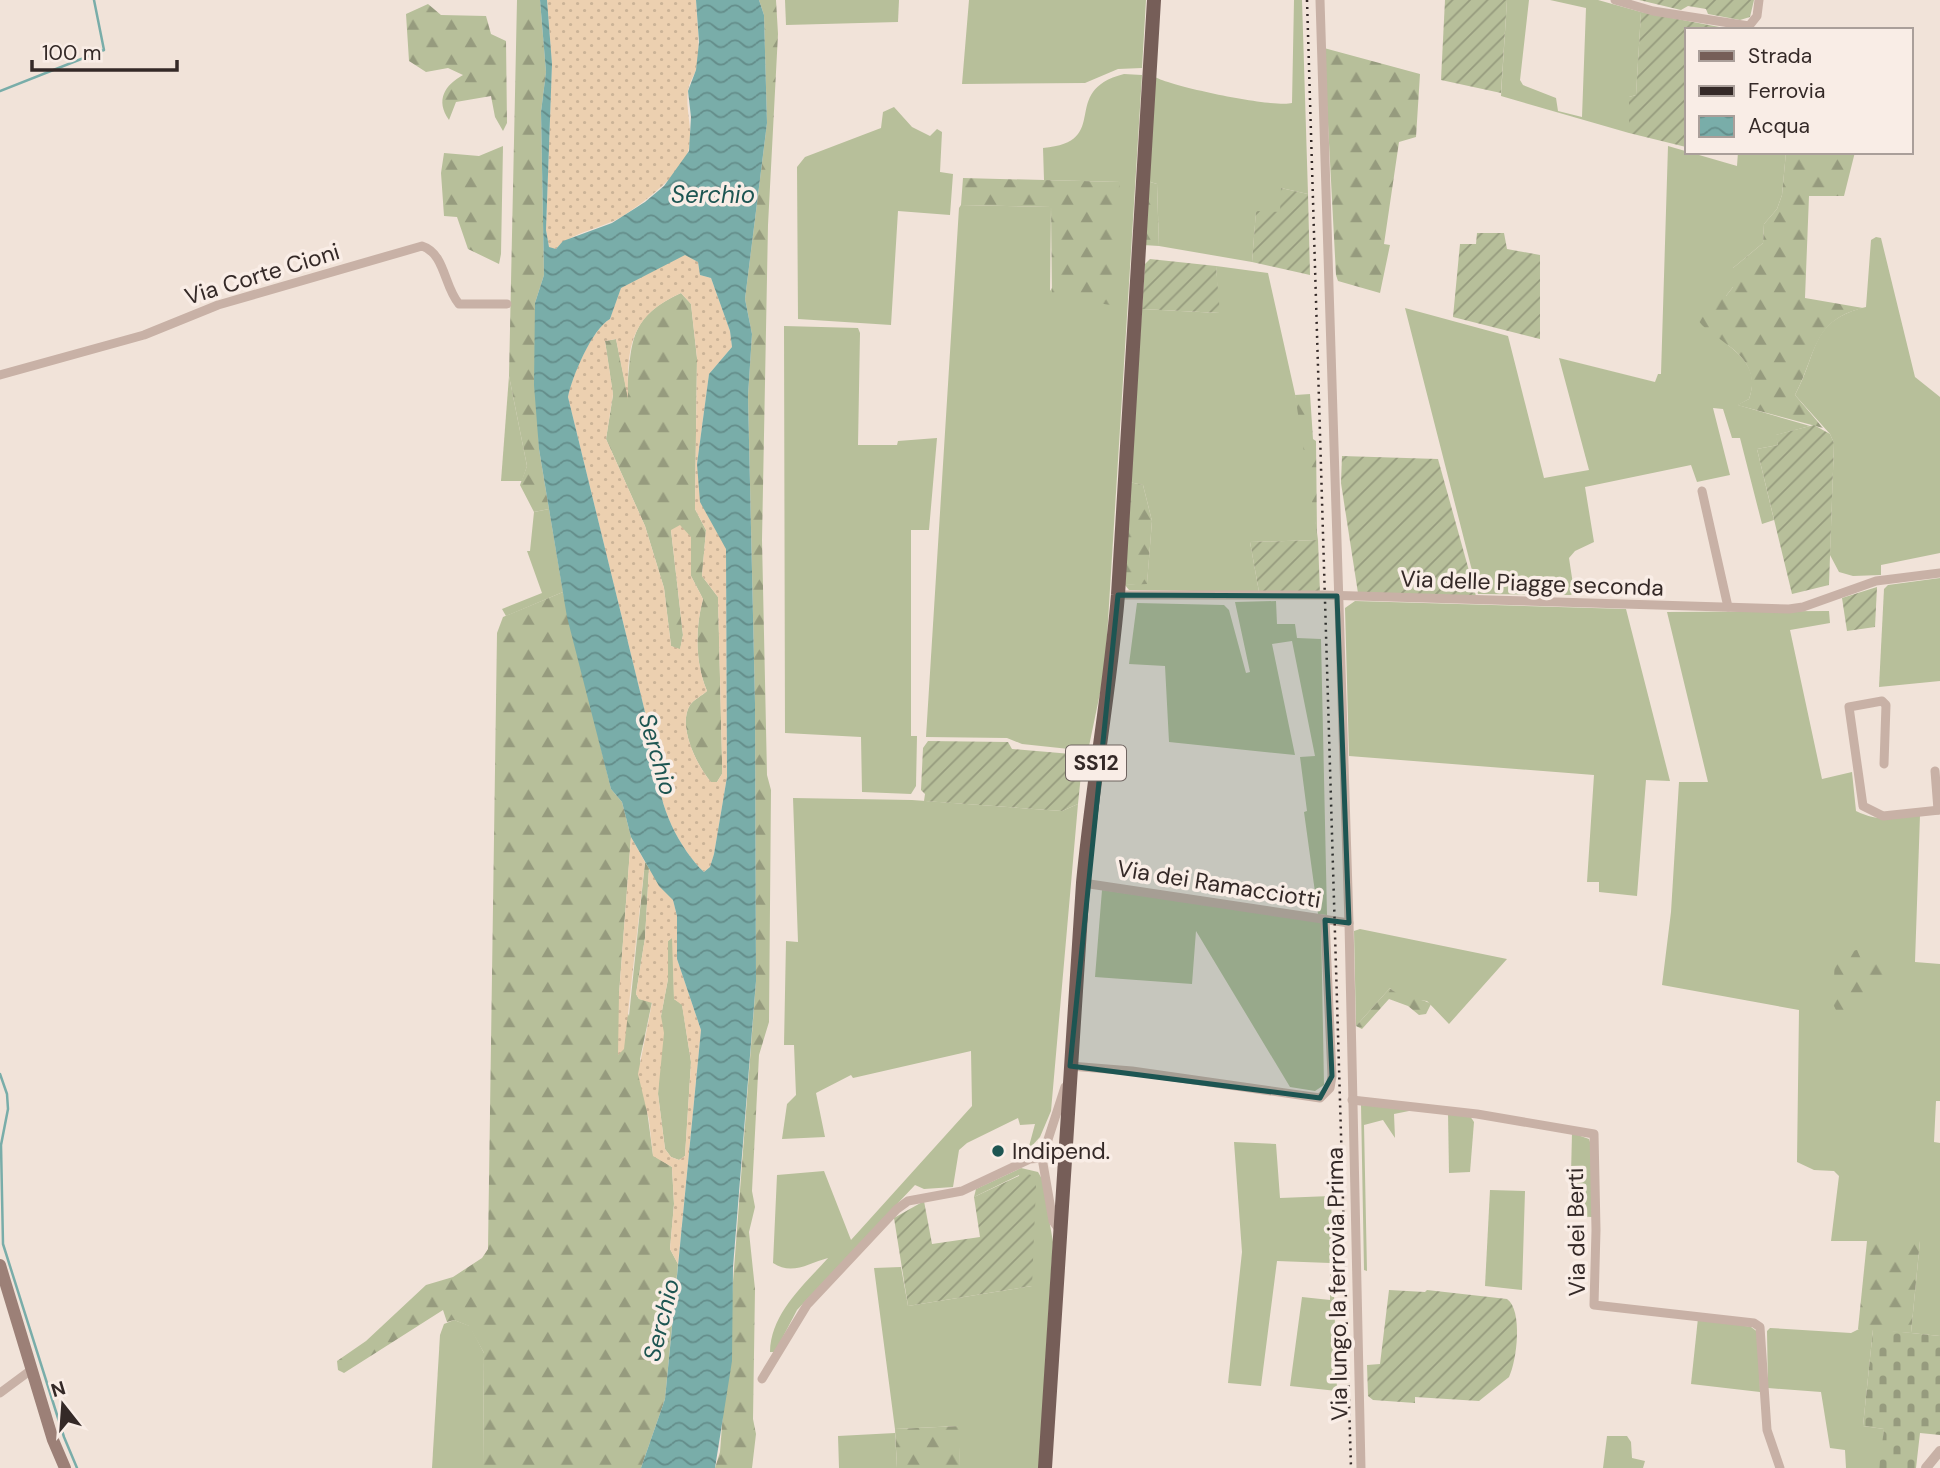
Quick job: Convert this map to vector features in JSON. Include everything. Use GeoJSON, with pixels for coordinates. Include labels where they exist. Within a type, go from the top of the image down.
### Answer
{"type":"FeatureCollection","features":[{"type":"Feature","properties":{"kind":"main road","name":"SS12"},"geometry":{"type":"LineString","coordinates":[[1045,1468],[1083,883],[1093,790],[1113,659],[1118,595],[1154,0]]}},
{"type":"Feature","properties":{"kind":"main road"},"geometry":{"type":"LineString","coordinates":[[0,1265],[52,1440],[65,1468]]}},
{"type":"Feature","properties":{"kind":"street","name":"Via lungo la ferrovia Prima"},"geometry":{"type":"LineString","coordinates":[[1320,0],[1349,923],[1362,1468]]}},
{"type":"Feature","properties":{"kind":"street"},"geometry":{"type":"LineString","coordinates":[[1615,0],[1653,11],[1749,26],[1757,16],[1759,0]]}},
{"type":"Feature","properties":{"kind":"street","name":"Via Corte Cioni"},"geometry":{"type":"LineString","coordinates":[[0,375],[144,335],[218,305],[422,246],[437,256],[450,292],[459,304],[507,304]]}},
{"type":"Feature","properties":{"kind":"street"},"geometry":{"type":"LineString","coordinates":[[1702,491],[1728,607]]}},
{"type":"Feature","properties":{"kind":"street","name":"Via delle Piagge seconda"},"geometry":{"type":"LineString","coordinates":[[1118,595],[1337,596],[1803,607],[1876,581],[1940,573]]}},
{"type":"Feature","properties":{"kind":"street"},"geometry":{"type":"LineString","coordinates":[[1884,764],[1886,705],[1882,701],[1849,707],[1863,806],[1879,816],[1939,810],[1936,771]]}},
{"type":"Feature","properties":{"kind":"street","name":"Via dei Ramacciotti"},"geometry":{"type":"LineString","coordinates":[[1083,883],[1349,923]]}},
{"type":"Feature","properties":{"kind":"street"},"geometry":{"type":"LineString","coordinates":[[1061,1232],[1053,1221],[1041,1158],[1070,1071],[1132,1071],[1320,1098],[1330,1087],[1332,1076],[1325,920]]}},
{"type":"Feature","properties":{"kind":"street","name":"Via dei Berti"},"geometry":{"type":"LineString","coordinates":[[1352,1100],[1453,1111],[1594,1134],[1594,1305],[1742,1322],[1760,1327],[1767,1430],[1780,1468]]}},
{"type":"Feature","properties":{"kind":"street"},"geometry":{"type":"LineString","coordinates":[[762,1379],[807,1305],[897,1209],[908,1201],[962,1191],[1030,1159],[1041,1158]]}},
{"type":"Feature","properties":{"kind":"street"},"geometry":{"type":"LineString","coordinates":[[0,1393],[32,1370]]}},
{"type":"Feature","properties":{"kind":"street"},"geometry":{"type":"LineString","coordinates":[[1926,1468],[1940,1451]]}},
{"type":"Feature","properties":{"kind":"highlighted area"},"geometry":{"type":"Polygon","coordinates":[[[1118,595],[1337,596],[1349,923],[1325,920],[1332,1076],[1320,1098],[1070,1066],[1118,595]]]}},
{"type":"Feature","properties":{"kind":"green space"},"geometry":{"type":"Polygon","coordinates":[[[517,0],[540,0],[546,72],[541,112],[544,275],[535,303],[539,449],[549,509],[534,512],[520,485],[527,466],[509,376],[517,0]]]}},
{"type":"Feature","properties":{"kind":"green space"},"geometry":{"type":"Polygon","coordinates":[[[759,0],[776,0],[778,34],[768,225],[762,540],[767,775],[771,790],[769,1022],[759,1055],[752,1191],[755,1207],[749,1232],[755,1289],[753,1419],[756,1434],[752,1468],[715,1468],[720,1452],[756,981],[755,703],[748,396],[752,334],[745,299],[767,123],[764,15],[759,0]]]}},
{"type":"Feature","properties":{"kind":"green space"},"geometry":{"type":"Polygon","coordinates":[[[785,0],[899,0],[898,22],[786,25],[785,0]]]}},
{"type":"Feature","properties":{"kind":"green space"},"geometry":{"type":"Polygon","coordinates":[[[969,0],[1146,0],[1142,68],[1118,69],[1085,83],[962,84],[969,0]]]}},
{"type":"Feature","properties":{"kind":"green space"},"geometry":{"type":"Polygon","coordinates":[[[1294,0],[1302,0],[1308,194],[1281,188],[1281,212],[1256,212],[1252,262],[1159,246],[1157,184],[1147,181],[1155,77],[1224,96],[1292,103],[1294,0]]]}},
{"type":"Feature","properties":{"kind":"green space"},"geometry":{"type":"Polygon","coordinates":[[[1445,0],[1507,0],[1501,93],[1441,80],[1445,0]]]}},
{"type":"Feature","properties":{"kind":"green space"},"geometry":{"type":"Polygon","coordinates":[[[1507,0],[1529,0],[1520,80],[1523,85],[1556,98],[1558,111],[1582,117],[1586,8],[1550,0],[1598,0],[1641,12],[1636,95],[1629,97],[1629,133],[1501,96],[1507,0]]]}},
{"type":"Feature","properties":{"kind":"green space"},"geometry":{"type":"Polygon","coordinates":[[[1639,0],[1754,0],[1750,17],[1740,20],[1708,14],[1706,9],[1688,6],[1681,10],[1639,0]]]}},
{"type":"Feature","properties":{"kind":"green space"},"geometry":{"type":"Polygon","coordinates":[[[428,4],[441,15],[486,16],[491,34],[506,41],[507,123],[503,131],[495,117],[491,96],[456,102],[449,120],[443,106],[444,94],[451,83],[463,75],[448,68],[426,72],[409,61],[406,14],[428,4]]]}},
{"type":"Feature","properties":{"kind":"green space"},"geometry":{"type":"Polygon","coordinates":[[[1641,12],[1725,28],[1685,28],[1685,147],[1629,133],[1629,97],[1636,95],[1641,12]]]}},
{"type":"Feature","properties":{"kind":"green space"},"geometry":{"type":"Polygon","coordinates":[[[1324,48],[1420,74],[1416,137],[1399,142],[1384,244],[1390,245],[1380,293],[1338,281],[1336,275],[1324,48]]]}},
{"type":"Feature","properties":{"kind":"green space"},"geometry":{"type":"Polygon","coordinates":[[[1124,74],[1142,75],[1105,669],[1088,751],[1022,744],[1007,738],[926,737],[959,208],[961,205],[1051,207],[1050,291],[1120,182],[1044,180],[1043,148],[1064,144],[1076,136],[1093,92],[1104,82],[1124,74]]]}},
{"type":"Feature","properties":{"kind":"green space"},"geometry":{"type":"Polygon","coordinates":[[[894,107],[912,127],[930,136],[937,129],[942,132],[940,172],[953,174],[950,215],[898,211],[891,325],[798,319],[797,167],[805,157],[881,128],[883,112],[894,107]]]}},
{"type":"Feature","properties":{"kind":"green space"},"geometry":{"type":"Polygon","coordinates":[[[503,146],[499,264],[468,249],[457,217],[444,216],[441,173],[444,153],[479,156],[503,146]]]}},
{"type":"Feature","properties":{"kind":"green space"},"geometry":{"type":"Polygon","coordinates":[[[1668,146],[1685,151],[1685,154],[1696,154],[1737,166],[1738,154],[1786,154],[1782,195],[1777,209],[1764,224],[1763,243],[1733,268],[1733,287],[1726,296],[1728,345],[1741,356],[1749,368],[1752,382],[1749,399],[1738,405],[1810,426],[1776,435],[1778,445],[1757,449],[1774,520],[1762,524],[1740,438],[1732,438],[1723,409],[1713,408],[1730,475],[1697,482],[1691,465],[1585,487],[1594,542],[1575,551],[1569,558],[1574,591],[1571,595],[1478,594],[1405,308],[1508,336],[1544,478],[1589,470],[1559,358],[1655,382],[1658,374],[1661,374],[1668,146]]]}},
{"type":"Feature","properties":{"kind":"green space"},"geometry":{"type":"Polygon","coordinates":[[[1786,154],[1854,154],[1844,196],[1809,196],[1805,298],[1863,308],[1846,314],[1825,330],[1795,395],[1823,428],[1737,405],[1749,399],[1752,379],[1746,363],[1735,350],[1698,320],[1695,309],[1702,295],[1726,296],[1733,287],[1733,268],[1763,243],[1764,224],[1777,209],[1782,195],[1786,154]]]}},
{"type":"Feature","properties":{"kind":"green space"},"geometry":{"type":"Polygon","coordinates":[[[963,178],[1120,182],[1110,305],[1052,295],[1051,207],[961,205],[963,178]]]}},
{"type":"Feature","properties":{"kind":"green space"},"geometry":{"type":"Polygon","coordinates":[[[1147,181],[1157,184],[1159,246],[1143,245],[1147,181]]]}},
{"type":"Feature","properties":{"kind":"green space"},"geometry":{"type":"Polygon","coordinates":[[[1281,188],[1308,194],[1310,275],[1252,262],[1256,211],[1280,212],[1281,188]]]}},
{"type":"Feature","properties":{"kind":"green space"},"geometry":{"type":"Polygon","coordinates":[[[1477,233],[1504,233],[1507,249],[1540,255],[1540,339],[1453,317],[1460,244],[1476,244],[1477,233]]]}},
{"type":"Feature","properties":{"kind":"green space"},"geometry":{"type":"Polygon","coordinates":[[[1881,238],[1915,377],[1940,397],[1940,553],[1881,565],[1881,575],[1853,576],[1839,572],[1830,555],[1834,443],[1830,434],[1795,395],[1825,329],[1834,320],[1866,307],[1871,240],[1881,238]]]}},
{"type":"Feature","properties":{"kind":"green space"},"geometry":{"type":"Polygon","coordinates":[[[1150,259],[1216,266],[1220,313],[1142,309],[1145,264],[1150,259]]]}},
{"type":"Feature","properties":{"kind":"green space"},"geometry":{"type":"Polygon","coordinates":[[[1216,266],[1268,273],[1304,434],[1318,540],[1250,542],[1259,592],[1129,590],[1125,585],[1147,583],[1152,521],[1143,485],[1129,482],[1142,309],[1219,313],[1216,266]]]}},
{"type":"Feature","properties":{"kind":"green space"},"geometry":{"type":"Polygon","coordinates":[[[681,293],[691,304],[697,358],[695,509],[706,530],[702,576],[718,597],[722,774],[717,782],[711,782],[700,766],[687,734],[690,705],[707,691],[700,669],[698,645],[703,599],[691,576],[691,537],[671,530],[683,635],[680,650],[671,646],[664,588],[645,526],[606,439],[613,395],[605,341],[616,339],[627,392],[630,358],[636,332],[642,321],[651,311],[681,293]]]}},
{"type":"Feature","properties":{"kind":"green space"},"geometry":{"type":"Polygon","coordinates":[[[784,326],[858,328],[858,445],[897,445],[898,441],[937,438],[929,530],[911,530],[911,736],[917,736],[916,786],[911,794],[862,792],[861,737],[785,733],[784,326]]]}},
{"type":"Feature","properties":{"kind":"green space"},"geometry":{"type":"Polygon","coordinates":[[[509,376],[527,466],[522,481],[501,481],[509,376]]]}},
{"type":"Feature","properties":{"kind":"green space"},"geometry":{"type":"Polygon","coordinates":[[[1310,394],[1313,439],[1316,441],[1317,534],[1295,395],[1310,394]]]}},
{"type":"Feature","properties":{"kind":"green space"},"geometry":{"type":"Polygon","coordinates":[[[1814,425],[1830,434],[1834,443],[1829,585],[1792,594],[1757,449],[1778,445],[1775,435],[1814,425]]]}},
{"type":"Feature","properties":{"kind":"green space"},"geometry":{"type":"Polygon","coordinates":[[[1342,456],[1438,459],[1476,596],[1358,593],[1341,483],[1342,456]]]}},
{"type":"Feature","properties":{"kind":"green space"},"geometry":{"type":"Polygon","coordinates":[[[1129,482],[1143,485],[1152,521],[1147,584],[1125,585],[1129,482]]]}},
{"type":"Feature","properties":{"kind":"green space"},"geometry":{"type":"Polygon","coordinates":[[[549,509],[563,592],[506,616],[502,609],[542,593],[527,551],[530,551],[534,512],[549,509]]]}},
{"type":"Feature","properties":{"kind":"green space"},"geometry":{"type":"Polygon","coordinates":[[[1318,540],[1320,593],[1259,592],[1250,542],[1318,540]]]}},
{"type":"Feature","properties":{"kind":"green space"},"geometry":{"type":"Polygon","coordinates":[[[1940,578],[1940,681],[1879,687],[1884,589],[1888,585],[1940,578]]]}},
{"type":"Feature","properties":{"kind":"green space"},"geometry":{"type":"Polygon","coordinates":[[[1877,587],[1875,627],[1847,631],[1842,598],[1877,587]]]}},
{"type":"Feature","properties":{"kind":"green space"},"geometry":{"type":"Polygon","coordinates":[[[563,592],[611,789],[622,802],[631,837],[619,994],[629,1016],[645,862],[649,868],[645,938],[636,994],[639,999],[652,1002],[640,1059],[653,1155],[672,1167],[674,1204],[670,1249],[678,1264],[665,1399],[641,1468],[483,1468],[484,1353],[469,1326],[454,1320],[447,1322],[443,1310],[344,1373],[338,1370],[337,1361],[366,1341],[426,1285],[453,1277],[482,1258],[488,1249],[497,633],[503,617],[563,592]]]}},
{"type":"Feature","properties":{"kind":"green space"},"geometry":{"type":"Polygon","coordinates":[[[1276,601],[1277,624],[1295,624],[1297,638],[1321,639],[1327,915],[1318,914],[1304,812],[1307,811],[1300,757],[1315,756],[1292,641],[1272,644],[1295,755],[1169,742],[1165,666],[1129,664],[1137,603],[1224,605],[1229,610],[1246,673],[1250,672],[1235,602],[1276,601]]]}},
{"type":"Feature","properties":{"kind":"green space"},"geometry":{"type":"Polygon","coordinates":[[[1355,601],[1626,609],[1670,781],[1646,780],[1637,896],[1599,892],[1599,882],[1587,882],[1594,775],[1349,756],[1345,608],[1355,601]]]}},
{"type":"Feature","properties":{"kind":"green space"},"geometry":{"type":"Polygon","coordinates":[[[1829,611],[1830,623],[1790,630],[1822,779],[1852,772],[1856,811],[1872,817],[1888,819],[1920,815],[1915,962],[1940,964],[1940,1101],[1936,1101],[1934,1142],[1940,1143],[1940,1336],[1911,1333],[1920,1241],[1831,1241],[1839,1176],[1834,1171],[1814,1170],[1797,1162],[1799,1010],[1662,985],[1671,912],[1679,782],[1708,782],[1667,612],[1829,611]]]}},
{"type":"Feature","properties":{"kind":"green space"},"geometry":{"type":"Polygon","coordinates":[[[928,741],[1008,742],[1012,749],[1083,755],[1078,804],[1062,811],[924,801],[925,794],[921,790],[923,748],[928,741]]]}},
{"type":"Feature","properties":{"kind":"green space"},"geometry":{"type":"Polygon","coordinates":[[[793,798],[912,800],[1062,811],[1078,804],[1051,1111],[1040,1137],[1028,1150],[1035,1124],[1020,1125],[1018,1118],[967,1143],[959,1150],[953,1187],[924,1189],[915,1185],[797,1310],[775,1352],[770,1352],[776,1325],[782,1313],[828,1258],[794,1268],[780,1267],[773,1263],[777,1175],[824,1171],[851,1240],[972,1106],[971,1051],[853,1078],[851,1075],[816,1093],[825,1137],[782,1139],[787,1104],[796,1095],[794,1045],[784,1045],[786,941],[798,942],[793,798]]]}},
{"type":"Feature","properties":{"kind":"green space"},"geometry":{"type":"Polygon","coordinates":[[[1102,890],[1321,921],[1324,1085],[1315,1091],[1290,1087],[1196,931],[1192,984],[1095,977],[1102,890]]]}},
{"type":"Feature","properties":{"kind":"green space"},"geometry":{"type":"Polygon","coordinates":[[[1360,929],[1507,959],[1449,1024],[1427,1001],[1401,998],[1390,988],[1356,1026],[1354,931],[1360,929]]]}},
{"type":"Feature","properties":{"kind":"green space"},"geometry":{"type":"Polygon","coordinates":[[[673,937],[674,999],[682,1004],[691,1062],[685,1156],[679,1160],[671,1157],[665,1149],[658,1094],[661,1016],[668,979],[668,941],[673,937]]]}},
{"type":"Feature","properties":{"kind":"green space"},"geometry":{"type":"Polygon","coordinates":[[[1857,950],[1861,959],[1889,959],[1886,982],[1850,1019],[1841,1020],[1833,1004],[1835,954],[1857,950]]]}},
{"type":"Feature","properties":{"kind":"green space"},"geometry":{"type":"Polygon","coordinates":[[[1390,988],[1406,997],[1431,1004],[1426,1014],[1419,1015],[1408,1006],[1389,999],[1362,1029],[1356,1026],[1390,988]]]}},
{"type":"Feature","properties":{"kind":"green space"},"geometry":{"type":"Polygon","coordinates":[[[1361,1105],[1414,1110],[1394,1114],[1395,1138],[1383,1120],[1364,1125],[1367,1271],[1364,1270],[1361,1105]]]}},
{"type":"Feature","properties":{"kind":"green space"},"geometry":{"type":"Polygon","coordinates":[[[1448,1112],[1470,1116],[1474,1122],[1470,1172],[1449,1173],[1448,1112]]]}},
{"type":"Feature","properties":{"kind":"green space"},"geometry":{"type":"Polygon","coordinates":[[[1572,1133],[1589,1139],[1591,1145],[1592,1217],[1570,1216],[1572,1133]]]}},
{"type":"Feature","properties":{"kind":"green space"},"geometry":{"type":"Polygon","coordinates":[[[1234,1142],[1276,1144],[1280,1198],[1331,1196],[1337,1391],[1290,1386],[1302,1297],[1330,1300],[1330,1263],[1277,1261],[1261,1386],[1228,1383],[1242,1252],[1234,1142]]]}},
{"type":"Feature","properties":{"kind":"green space"},"geometry":{"type":"Polygon","coordinates":[[[1021,1168],[1038,1172],[1042,1179],[1053,1242],[1039,1468],[960,1468],[958,1426],[895,1429],[874,1268],[901,1267],[908,1306],[1032,1286],[1019,1175],[974,1197],[976,1189],[1021,1168]]]}},
{"type":"Feature","properties":{"kind":"green space"},"geometry":{"type":"Polygon","coordinates":[[[1025,1173],[1031,1175],[1036,1186],[1032,1286],[908,1306],[894,1218],[924,1201],[932,1244],[980,1237],[974,1197],[1025,1173]]]}},
{"type":"Feature","properties":{"kind":"green space"},"geometry":{"type":"Polygon","coordinates":[[[1490,1190],[1525,1191],[1522,1290],[1485,1286],[1490,1190]]]}},
{"type":"Feature","properties":{"kind":"green space"},"geometry":{"type":"Polygon","coordinates":[[[1867,1241],[1920,1241],[1911,1333],[1858,1329],[1867,1241]]]}},
{"type":"Feature","properties":{"kind":"green space"},"geometry":{"type":"Polygon","coordinates":[[[1389,1290],[1427,1290],[1507,1299],[1512,1305],[1517,1324],[1516,1348],[1509,1377],[1479,1401],[1415,1397],[1415,1403],[1373,1400],[1368,1396],[1367,1365],[1380,1364],[1389,1290]]]}},
{"type":"Feature","properties":{"kind":"green space"},"geometry":{"type":"Polygon","coordinates":[[[1698,1318],[1751,1327],[1759,1333],[1760,1392],[1691,1384],[1698,1318]]]}},
{"type":"Feature","properties":{"kind":"green space"},"geometry":{"type":"Polygon","coordinates":[[[454,1320],[470,1326],[484,1353],[483,1468],[432,1468],[440,1335],[444,1324],[454,1320]]]}},
{"type":"Feature","properties":{"kind":"green space"},"geometry":{"type":"Polygon","coordinates":[[[1770,1328],[1851,1333],[1861,1328],[1873,1329],[1863,1426],[1884,1429],[1881,1468],[1846,1468],[1845,1450],[1830,1448],[1821,1392],[1768,1388],[1767,1331],[1770,1328]]]}},
{"type":"Feature","properties":{"kind":"green space"},"geometry":{"type":"Polygon","coordinates":[[[1873,1329],[1940,1336],[1940,1435],[1920,1433],[1916,1468],[1879,1468],[1884,1429],[1863,1426],[1873,1329]]]}},
{"type":"Feature","properties":{"kind":"green space"},"geometry":{"type":"Polygon","coordinates":[[[959,1426],[960,1468],[897,1468],[895,1429],[959,1426]]]}},
{"type":"Feature","properties":{"kind":"green space"},"geometry":{"type":"Polygon","coordinates":[[[895,1433],[897,1468],[839,1468],[838,1436],[895,1433]]]}},
{"type":"Feature","properties":{"kind":"green space"},"geometry":{"type":"Polygon","coordinates":[[[1607,1436],[1627,1436],[1631,1442],[1632,1458],[1645,1461],[1643,1468],[1603,1468],[1607,1436]]]}},
{"type":"Feature","properties":{"kind":"sand"},"geometry":{"type":"Polygon","coordinates":[[[547,0],[696,0],[698,35],[696,70],[687,97],[689,148],[680,167],[651,196],[631,211],[571,238],[556,249],[549,248],[546,230],[552,64],[547,0]]]}},
{"type":"Feature","properties":{"kind":"sand"},"geometry":{"type":"Polygon","coordinates":[[[685,254],[698,262],[700,275],[711,278],[730,331],[732,347],[709,374],[697,464],[726,549],[727,777],[714,854],[710,867],[704,872],[677,837],[665,808],[658,779],[658,765],[568,397],[584,354],[596,332],[610,319],[621,287],[685,254]],[[681,293],[651,312],[642,323],[631,348],[628,399],[616,339],[605,341],[613,394],[606,439],[645,526],[664,588],[671,646],[680,649],[683,635],[671,530],[680,525],[691,537],[691,576],[703,599],[698,645],[700,669],[707,691],[690,705],[687,734],[700,766],[711,782],[717,782],[722,774],[718,597],[702,576],[706,530],[695,509],[697,358],[691,304],[681,293]]]}},
{"type":"Feature","properties":{"kind":"sand"},"geometry":{"type":"Polygon","coordinates":[[[631,837],[645,862],[624,1049],[618,1055],[619,994],[631,837]]]}},
{"type":"Feature","properties":{"kind":"sand"},"geometry":{"type":"Polygon","coordinates":[[[649,868],[673,900],[677,916],[677,959],[701,1030],[678,1264],[670,1249],[674,1204],[672,1167],[653,1156],[649,1120],[638,1074],[652,1003],[639,999],[636,994],[645,938],[649,868]],[[672,938],[668,941],[668,979],[661,1016],[664,1033],[658,1094],[665,1149],[671,1157],[679,1160],[685,1156],[691,1062],[682,1005],[674,999],[672,938]]]}},
{"type":"Feature","properties":{"kind":"water","name":"Serchio"},"geometry":{"type":"Polygon","coordinates":[[[540,0],[547,0],[552,64],[546,230],[549,247],[556,249],[563,241],[612,223],[645,202],[664,186],[689,151],[691,117],[688,91],[696,70],[699,42],[696,0],[759,0],[764,15],[767,123],[745,299],[752,334],[748,396],[755,703],[756,981],[733,1267],[732,1361],[715,1468],[641,1468],[665,1399],[701,1030],[677,959],[677,916],[673,900],[659,886],[631,837],[622,802],[611,789],[567,617],[539,449],[534,385],[535,303],[544,275],[541,112],[546,72],[540,0]],[[685,255],[621,288],[610,319],[596,333],[584,354],[568,397],[658,765],[658,779],[665,808],[677,837],[704,872],[710,867],[714,854],[727,777],[726,549],[700,502],[697,464],[709,374],[732,347],[730,331],[711,278],[700,275],[698,262],[685,255]]]}},
{"type":"Feature","properties":{"kind":"waterway"},"geometry":{"type":"LineString","coordinates":[[0,91],[104,50],[94,0]]}},
{"type":"Feature","properties":{"kind":"waterway"},"geometry":{"type":"LineString","coordinates":[[0,1074],[7,1094],[8,1109],[1,1145],[3,1244],[64,1437],[77,1468]]}},
{"type":"Feature","properties":{"kind":"railway"},"geometry":{"type":"LineString","coordinates":[[1307,0],[1351,1468]]}},
{"type":"Feature","properties":{"kind":"place","name":"Indipend."},"geometry":{"type":"Point","coordinates":[998,1151]}}]}
